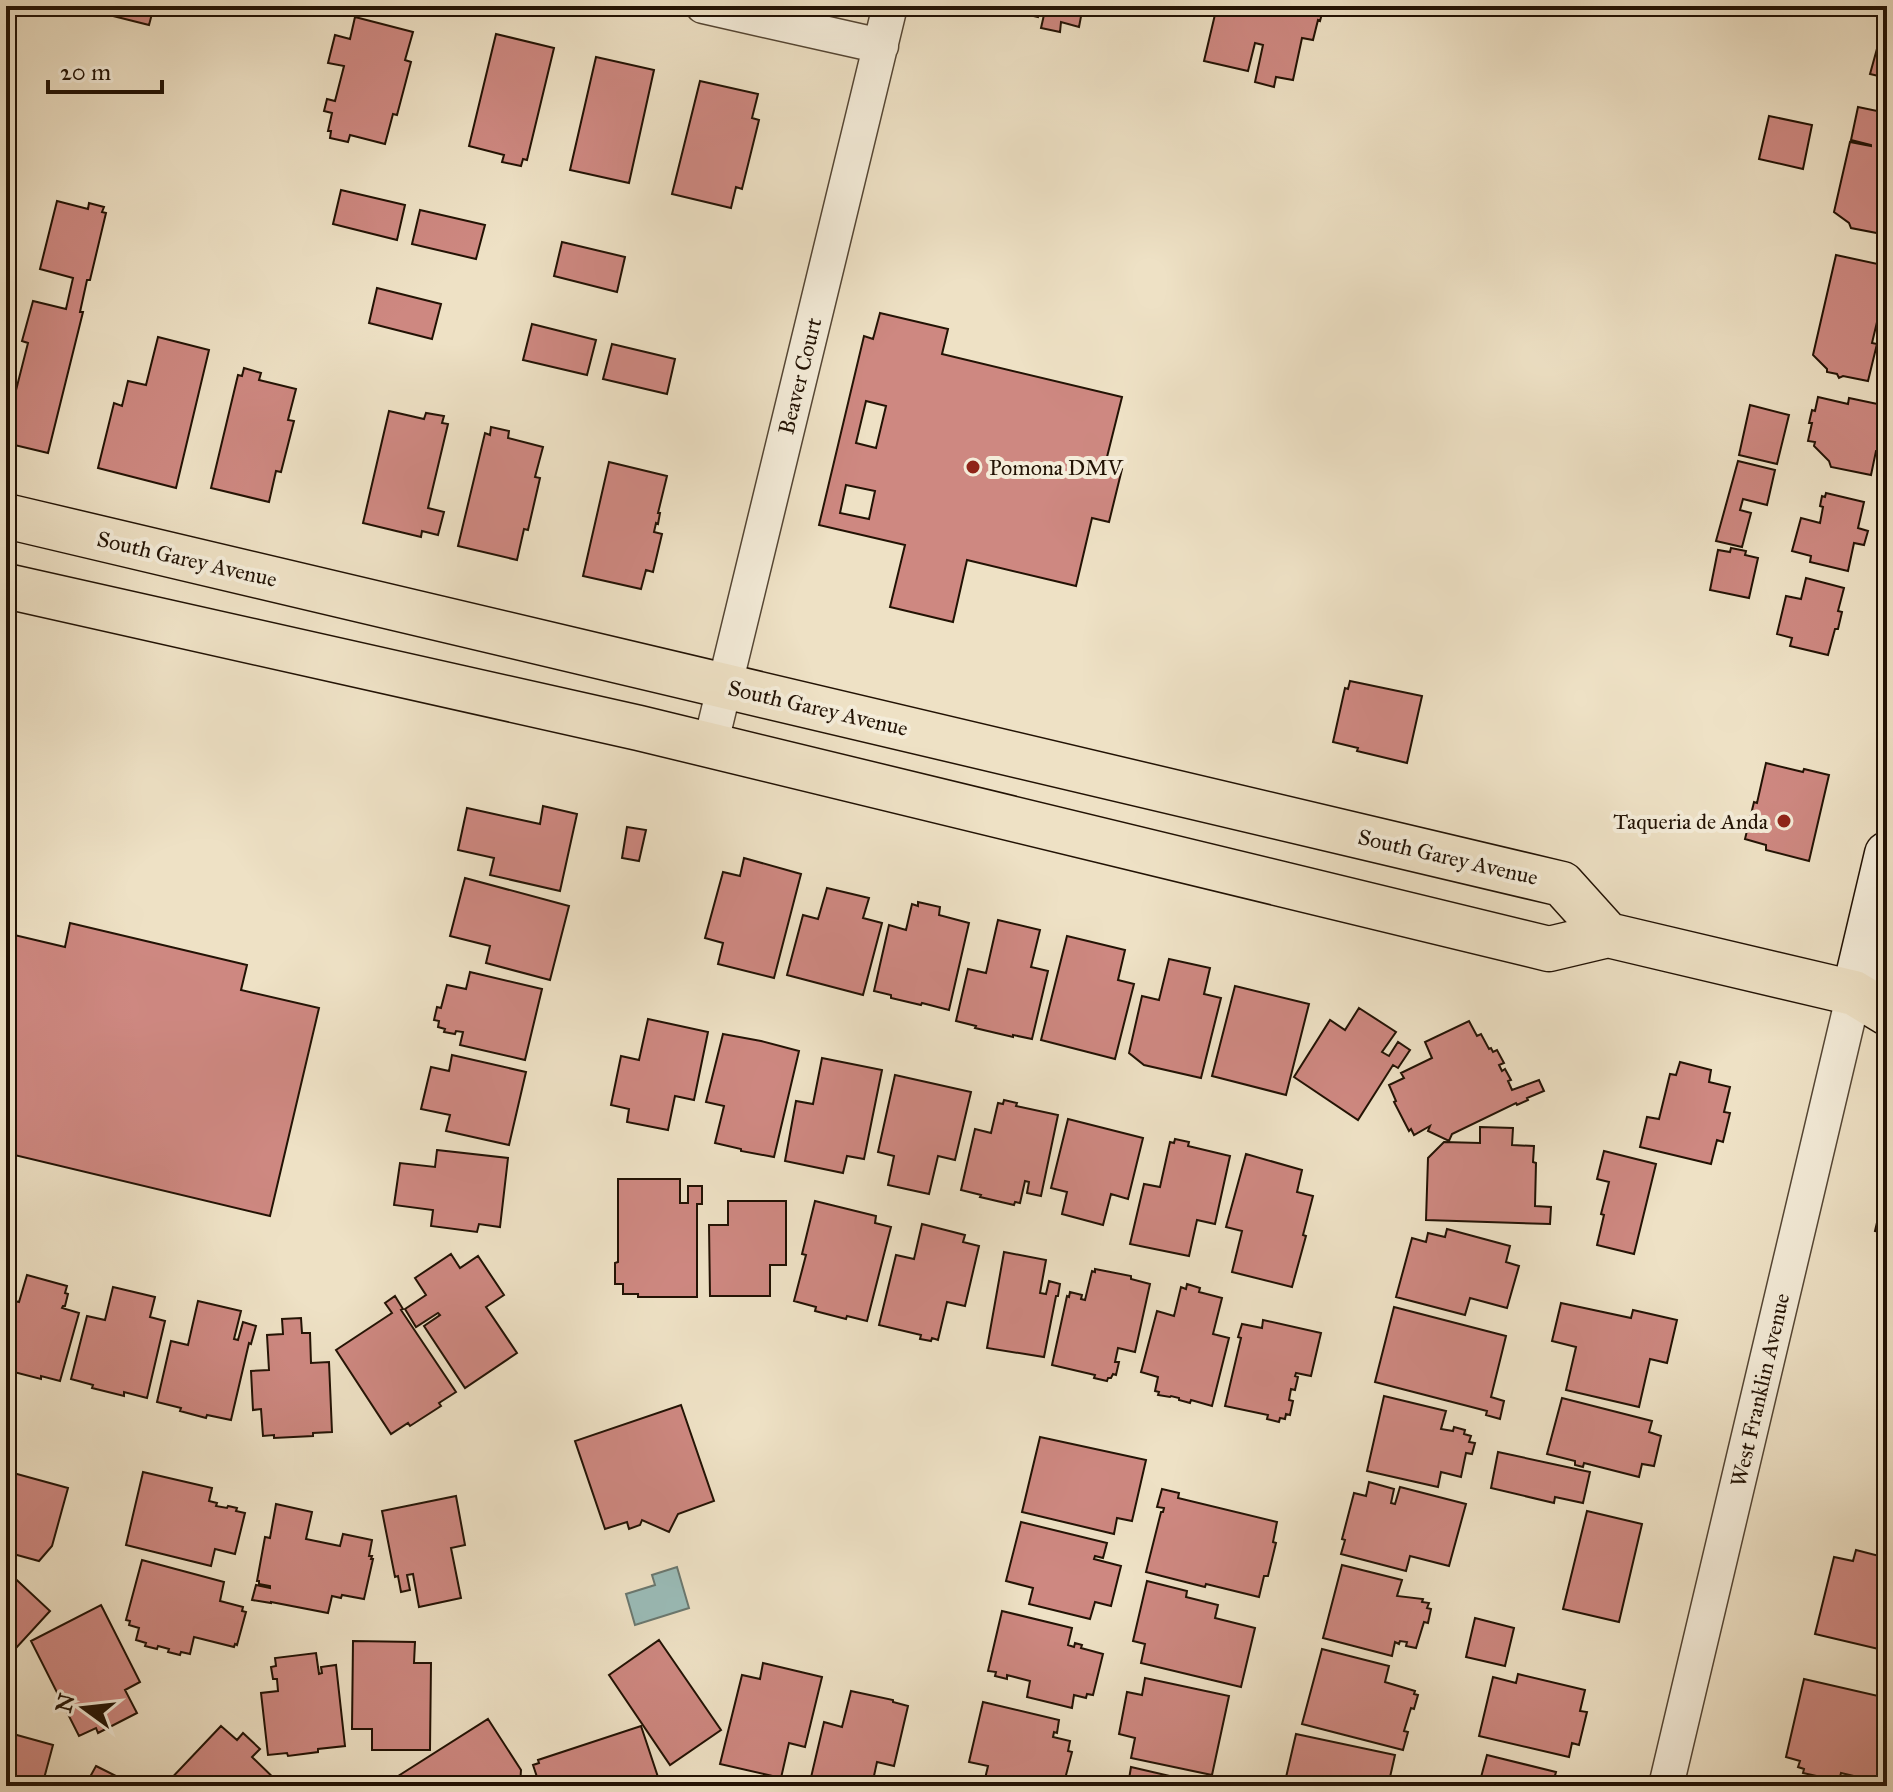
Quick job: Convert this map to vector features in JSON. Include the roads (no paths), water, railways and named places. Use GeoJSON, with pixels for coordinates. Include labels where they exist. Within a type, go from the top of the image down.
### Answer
{"type":"FeatureCollection","features":[{"type":"Feature","properties":{"kind":"main road","name":"South Garey Avenue"},"geometry":{"type":"LineString","coordinates":[[6,516],[1562,884],[1608,935]]}},
{"type":"Feature","properties":{"kind":"main road"},"geometry":{"type":"LineString","coordinates":[[6,586],[710,746],[1549,949],[1608,935],[1876,998]]}},
{"type":"Feature","properties":{"kind":"street"},"geometry":{"type":"LineString","coordinates":[[703,6],[881,46]]}},
{"type":"Feature","properties":{"kind":"street","name":"Beaver Court"},"geometry":{"type":"LineString","coordinates":[[710,746],[890,6]]}},
{"type":"Feature","properties":{"kind":"street"},"geometry":{"type":"LineString","coordinates":[[1876,998],[1887,854]]}},
{"type":"Feature","properties":{"kind":"street","name":"West Franklin Avenue"},"geometry":{"type":"LineString","coordinates":[[1666,1786],[1876,998]]}},
{"type":"Feature","properties":{"kind":"water"},"geometry":{"type":"Polygon","coordinates":[[[677,1567],[689,1608],[635,1625],[626,1594],[655,1585],[652,1575],[677,1567]]]}},
{"type":"Feature","properties":{"kind":"place","name":"Pomona DMV"},"geometry":{"type":"Point","coordinates":[973,467]}},
{"type":"Feature","properties":{"kind":"place","name":"Taqueria de Anda"},"geometry":{"type":"Point","coordinates":[1784,821]}}]}
